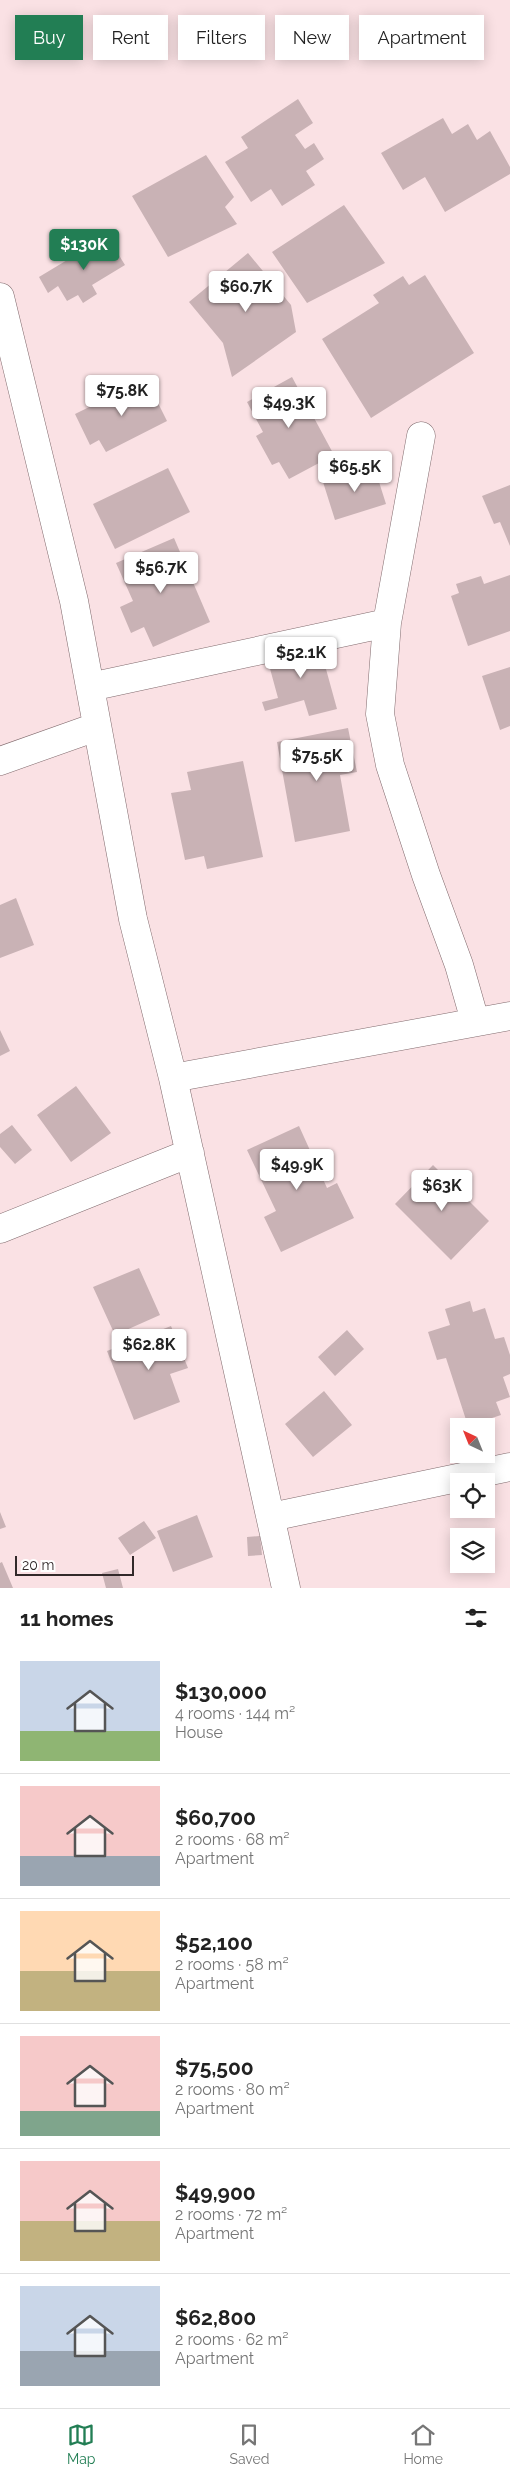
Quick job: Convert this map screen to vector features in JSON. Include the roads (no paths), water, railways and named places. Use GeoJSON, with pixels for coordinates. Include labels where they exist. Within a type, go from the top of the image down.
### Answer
{"type":"FeatureCollection","features":[{"type":"Feature","properties":{"kind":"street"},"geometry":{"type":"LineString","coordinates":[[0,297],[74,602],[133,918],[173,1078],[286,1588]]}},
{"type":"Feature","properties":{"kind":"street"},"geometry":{"type":"LineString","coordinates":[[421,436],[387,623],[380,714],[390,764],[426,875],[460,965],[475,1021]]}},
{"type":"Feature","properties":{"kind":"street"},"geometry":{"type":"LineString","coordinates":[[90,687],[387,623]]}},
{"type":"Feature","properties":{"kind":"street"},"geometry":{"type":"LineString","coordinates":[[0,761],[96,727]]}},
{"type":"Feature","properties":{"kind":"street"},"geometry":{"type":"LineString","coordinates":[[173,1078],[510,1016]]}},
{"type":"Feature","properties":{"kind":"street"},"geometry":{"type":"LineString","coordinates":[[0,1229],[190,1153]]}},
{"type":"Feature","properties":{"kind":"street"},"geometry":{"type":"LineString","coordinates":[[271,1517],[510,1466]]}}]}
